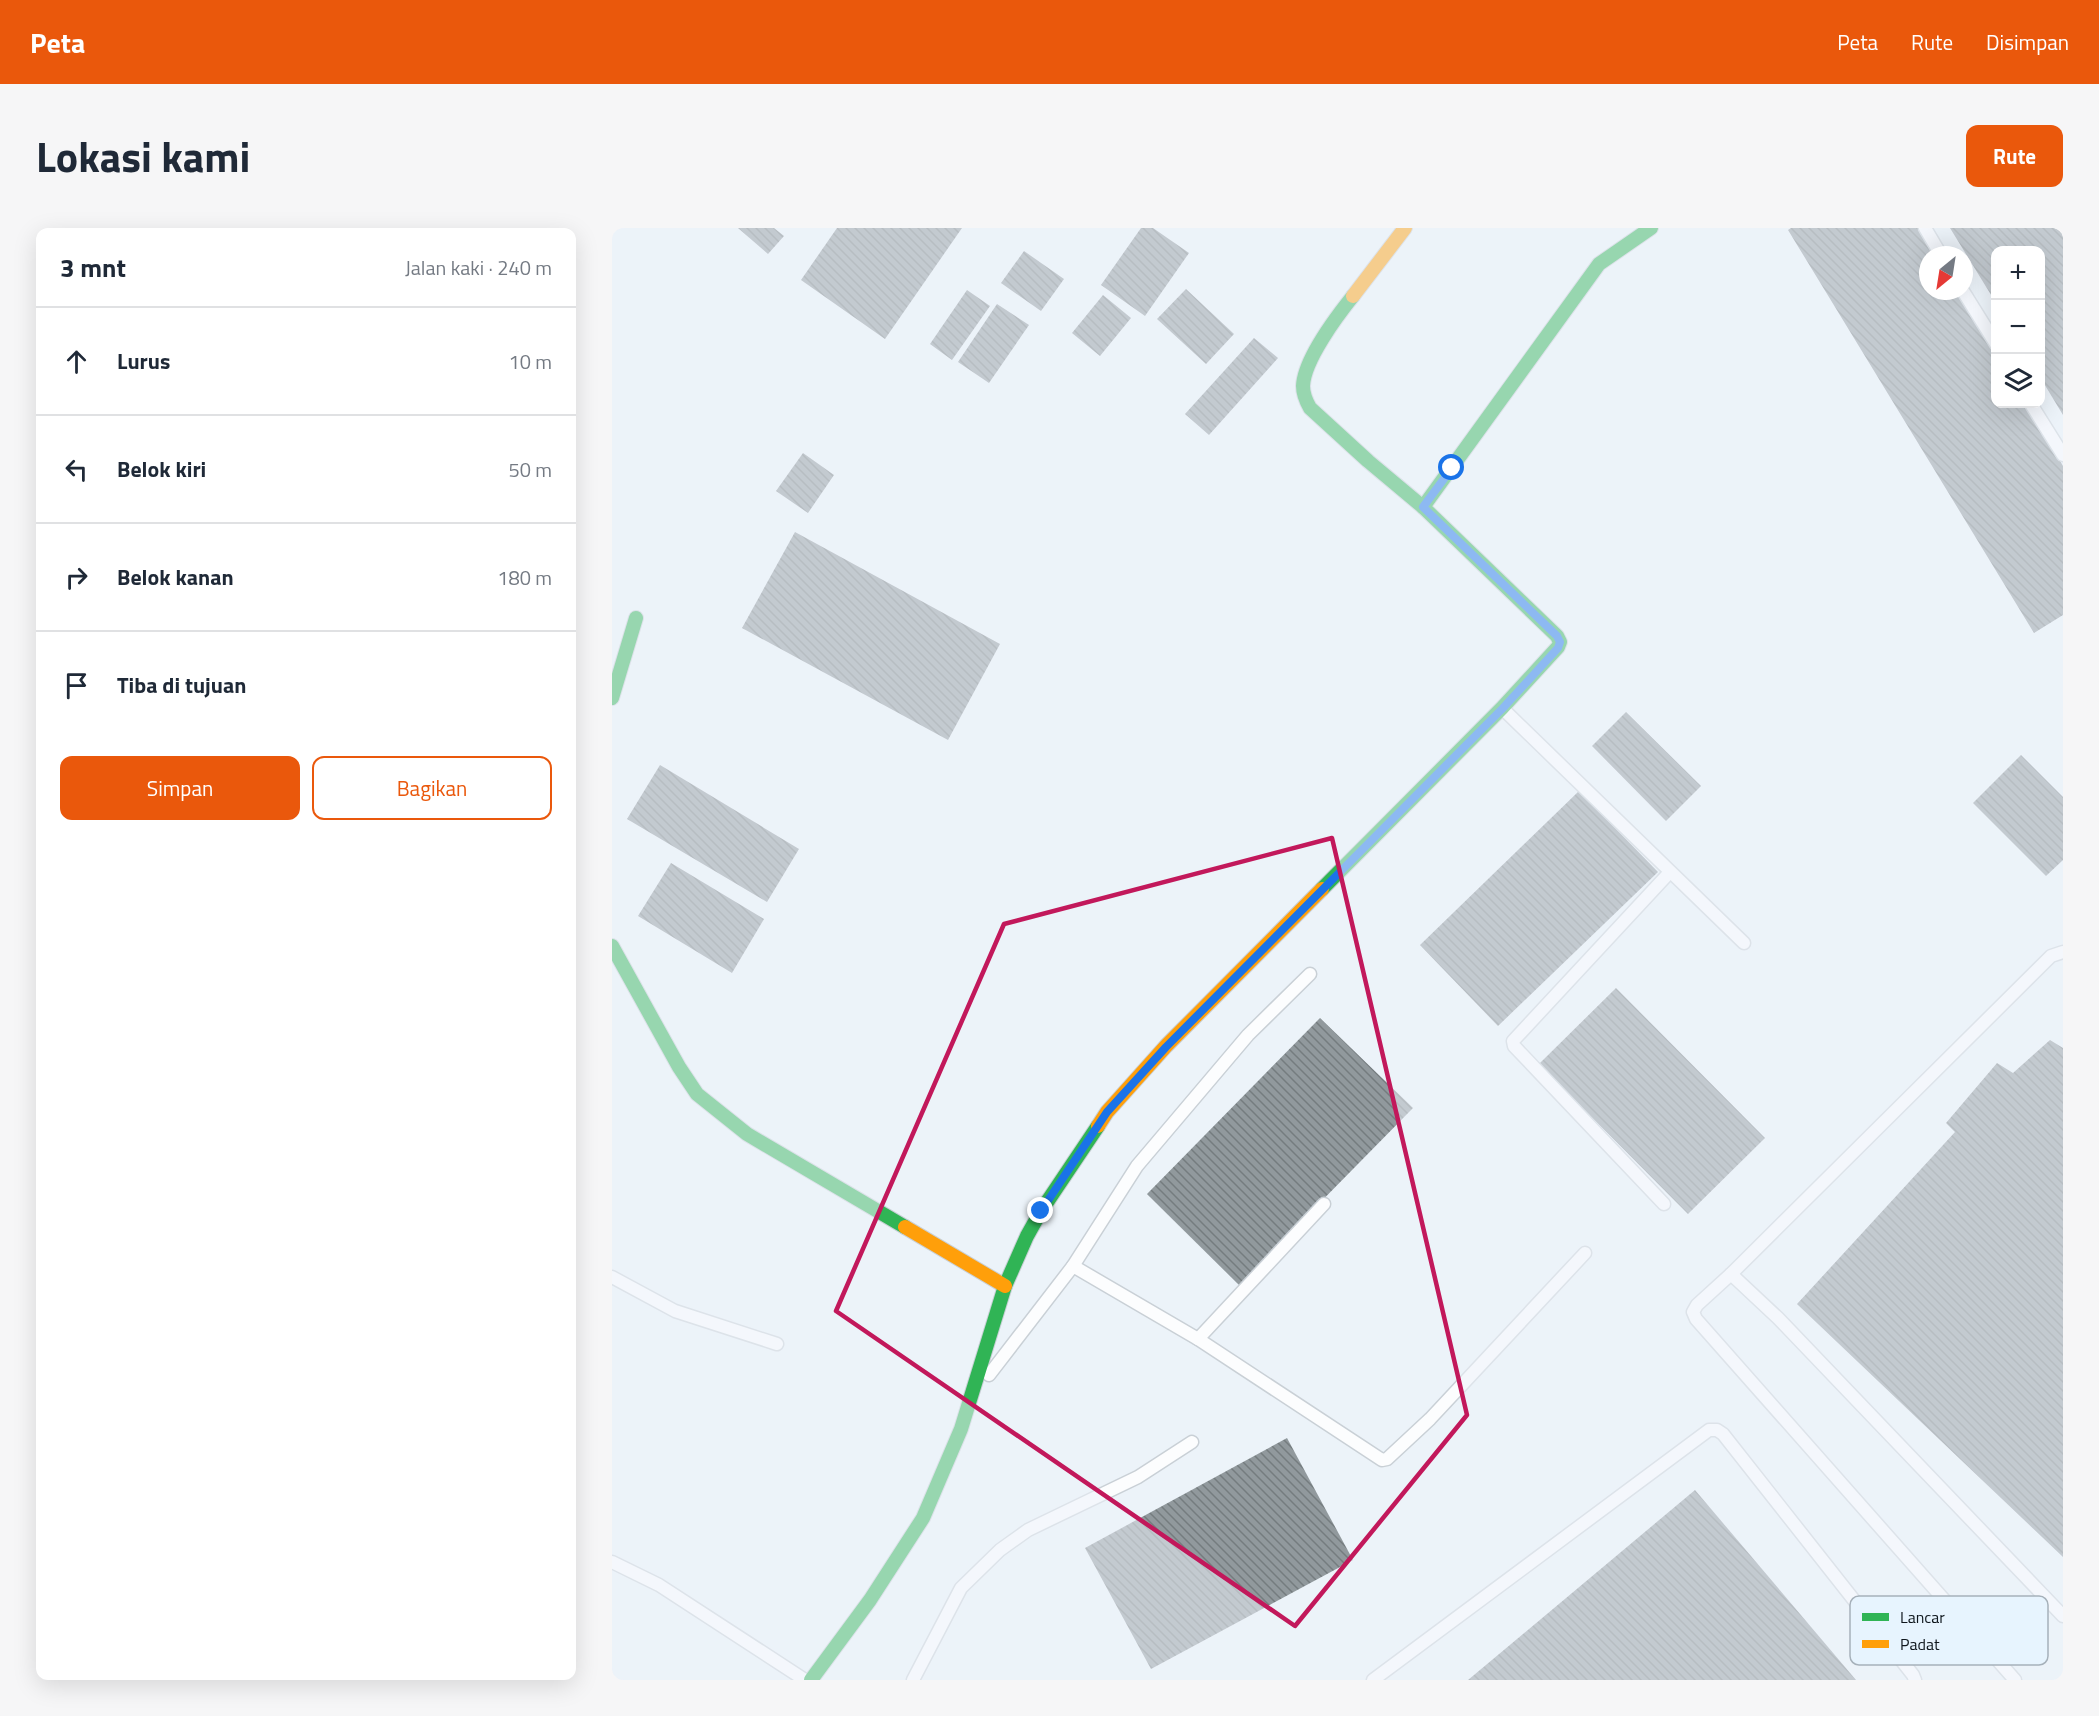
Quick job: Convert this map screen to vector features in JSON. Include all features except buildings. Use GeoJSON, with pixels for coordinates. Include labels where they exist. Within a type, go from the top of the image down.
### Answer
{"type":"FeatureCollection","features":[{"type":"Feature","properties":{"kind":"street"},"geometry":{"type":"LineString","coordinates":[[811,1680],[870,1600],[923,1518],[961,1429],[1005,1286],[1027,1236],[1107,1112],[1166,1047],[1503,708],[1558,648],[1560,642],[1557,636],[1423,507],[1310,408],[1305,399],[1304,378],[1328,328],[1405,228]]}},
{"type":"Feature","properties":{"kind":"street"},"geometry":{"type":"LineString","coordinates":[[1423,507],[1599,264],[1651,228]]}},
{"type":"Feature","properties":{"kind":"street"},"geometry":{"type":"LineString","coordinates":[[612,698],[636,618]]}},
{"type":"Feature","properties":{"kind":"street"},"geometry":{"type":"LineString","coordinates":[[612,946],[679,1067],[697,1094],[721,1115],[747,1134],[1005,1286]]}},
{"type":"Feature","properties":{"kind":"lane"},"geometry":{"type":"LineString","coordinates":[[1924,228],[1935,246]]}},
{"type":"Feature","properties":{"kind":"lane"},"geometry":{"type":"LineString","coordinates":[[1968,300],[1991,337]]}},
{"type":"Feature","properties":{"kind":"lane"},"geometry":{"type":"LineString","coordinates":[[2034,408],[2063,455]]}},
{"type":"Feature","properties":{"kind":"lane"},"geometry":{"type":"LineString","coordinates":[[1503,708],[1744,943]]}},
{"type":"Feature","properties":{"kind":"lane"},"geometry":{"type":"LineString","coordinates":[[1664,1204],[1514,1046],[1513,1041],[1670,872]]}},
{"type":"Feature","properties":{"kind":"lane"},"geometry":{"type":"LineString","coordinates":[[1941,1596],[1696,1319],[1693,1312],[1697,1305],[2051,956],[2063,952]]}},
{"type":"Feature","properties":{"kind":"lane"},"geometry":{"type":"LineString","coordinates":[[973,1396],[1073,1266],[1137,1166],[1248,1035],[1310,974]]}},
{"type":"Feature","properties":{"kind":"lane"},"geometry":{"type":"LineString","coordinates":[[1197,1339],[1324,1204]]}},
{"type":"Feature","properties":{"kind":"lane"},"geometry":{"type":"LineString","coordinates":[[1073,1266],[1197,1339],[1382,1460],[1388,1459],[1430,1419],[1585,1253]]}},
{"type":"Feature","properties":{"kind":"lane"},"geometry":{"type":"LineString","coordinates":[[1731,1274],[1778,1318],[2044,1596]]}},
{"type":"Feature","properties":{"kind":"lane"},"geometry":{"type":"LineString","coordinates":[[612,1277],[675,1311],[777,1344]]}},
{"type":"Feature","properties":{"kind":"lane"},"geometry":{"type":"LineString","coordinates":[[1373,1680],[1709,1430],[1717,1430],[1723,1434],[1851,1596]]}},
{"type":"Feature","properties":{"kind":"lane"},"geometry":{"type":"LineString","coordinates":[[913,1680],[961,1588],[1000,1550],[1028,1530],[1138,1477],[1192,1442]]}},
{"type":"Feature","properties":{"kind":"lane"},"geometry":{"type":"LineString","coordinates":[[612,1562],[659,1585],[805,1680]]}},
{"type":"Feature","properties":{"kind":"lane"},"geometry":{"type":"LineString","coordinates":[[2048,1600],[2063,1616]]}},
{"type":"Feature","properties":{"kind":"lane"},"geometry":{"type":"LineString","coordinates":[[1905,1665],[1915,1680]]}},
{"type":"Feature","properties":{"kind":"lane"},"geometry":{"type":"LineString","coordinates":[[2002,1665],[2015,1680]]}},
{"type":"Feature","properties":{"kind":"highlighted area"},"geometry":{"type":"Polygon","coordinates":[[[1332,838],[1467,1415],[1295,1626],[836,1311],[1004,924],[1332,838]]]}},
{"type":"Feature","properties":{"kind":"traffic: fast"},"geometry":{"type":"LineString","coordinates":[[1423,507],[1599,264],[1651,228]]}},
{"type":"Feature","properties":{"kind":"traffic: fast"},"geometry":{"type":"LineString","coordinates":[[1322,889],[1502,708],[1560,642],[1557,636],[1423,507],[1310,408],[1303,386],[1309,364],[1322,339],[1353,296]]}},
{"type":"Feature","properties":{"kind":"traffic: fast"},"geometry":{"type":"LineString","coordinates":[[612,698],[636,618]]}},
{"type":"Feature","properties":{"kind":"traffic: fast"},"geometry":{"type":"LineString","coordinates":[[612,946],[679,1067],[697,1094],[747,1134],[905,1227]]}},
{"type":"Feature","properties":{"kind":"traffic: fast"},"geometry":{"type":"LineString","coordinates":[[811,1680],[870,1600],[923,1518],[961,1429],[1005,1286],[1027,1236],[1098,1126]]}},
{"type":"Feature","properties":{"kind":"traffic: slow"},"geometry":{"type":"LineString","coordinates":[[1353,296],[1405,228]]}},
{"type":"Feature","properties":{"kind":"traffic: slow"},"geometry":{"type":"LineString","coordinates":[[1098,1126],[1107,1112],[1166,1046],[1322,889]]}},
{"type":"Feature","properties":{"kind":"traffic: slow"},"geometry":{"type":"LineString","coordinates":[[905,1227],[1005,1286]]}},
{"type":"Feature","properties":{"kind":"route"},"geometry":{"type":"LineString","coordinates":[[1041,1211],[1107,1112],[1166,1047],[1503,708],[1558,648],[1560,642],[1557,636],[1423,507],[1452,468]]}}]}
